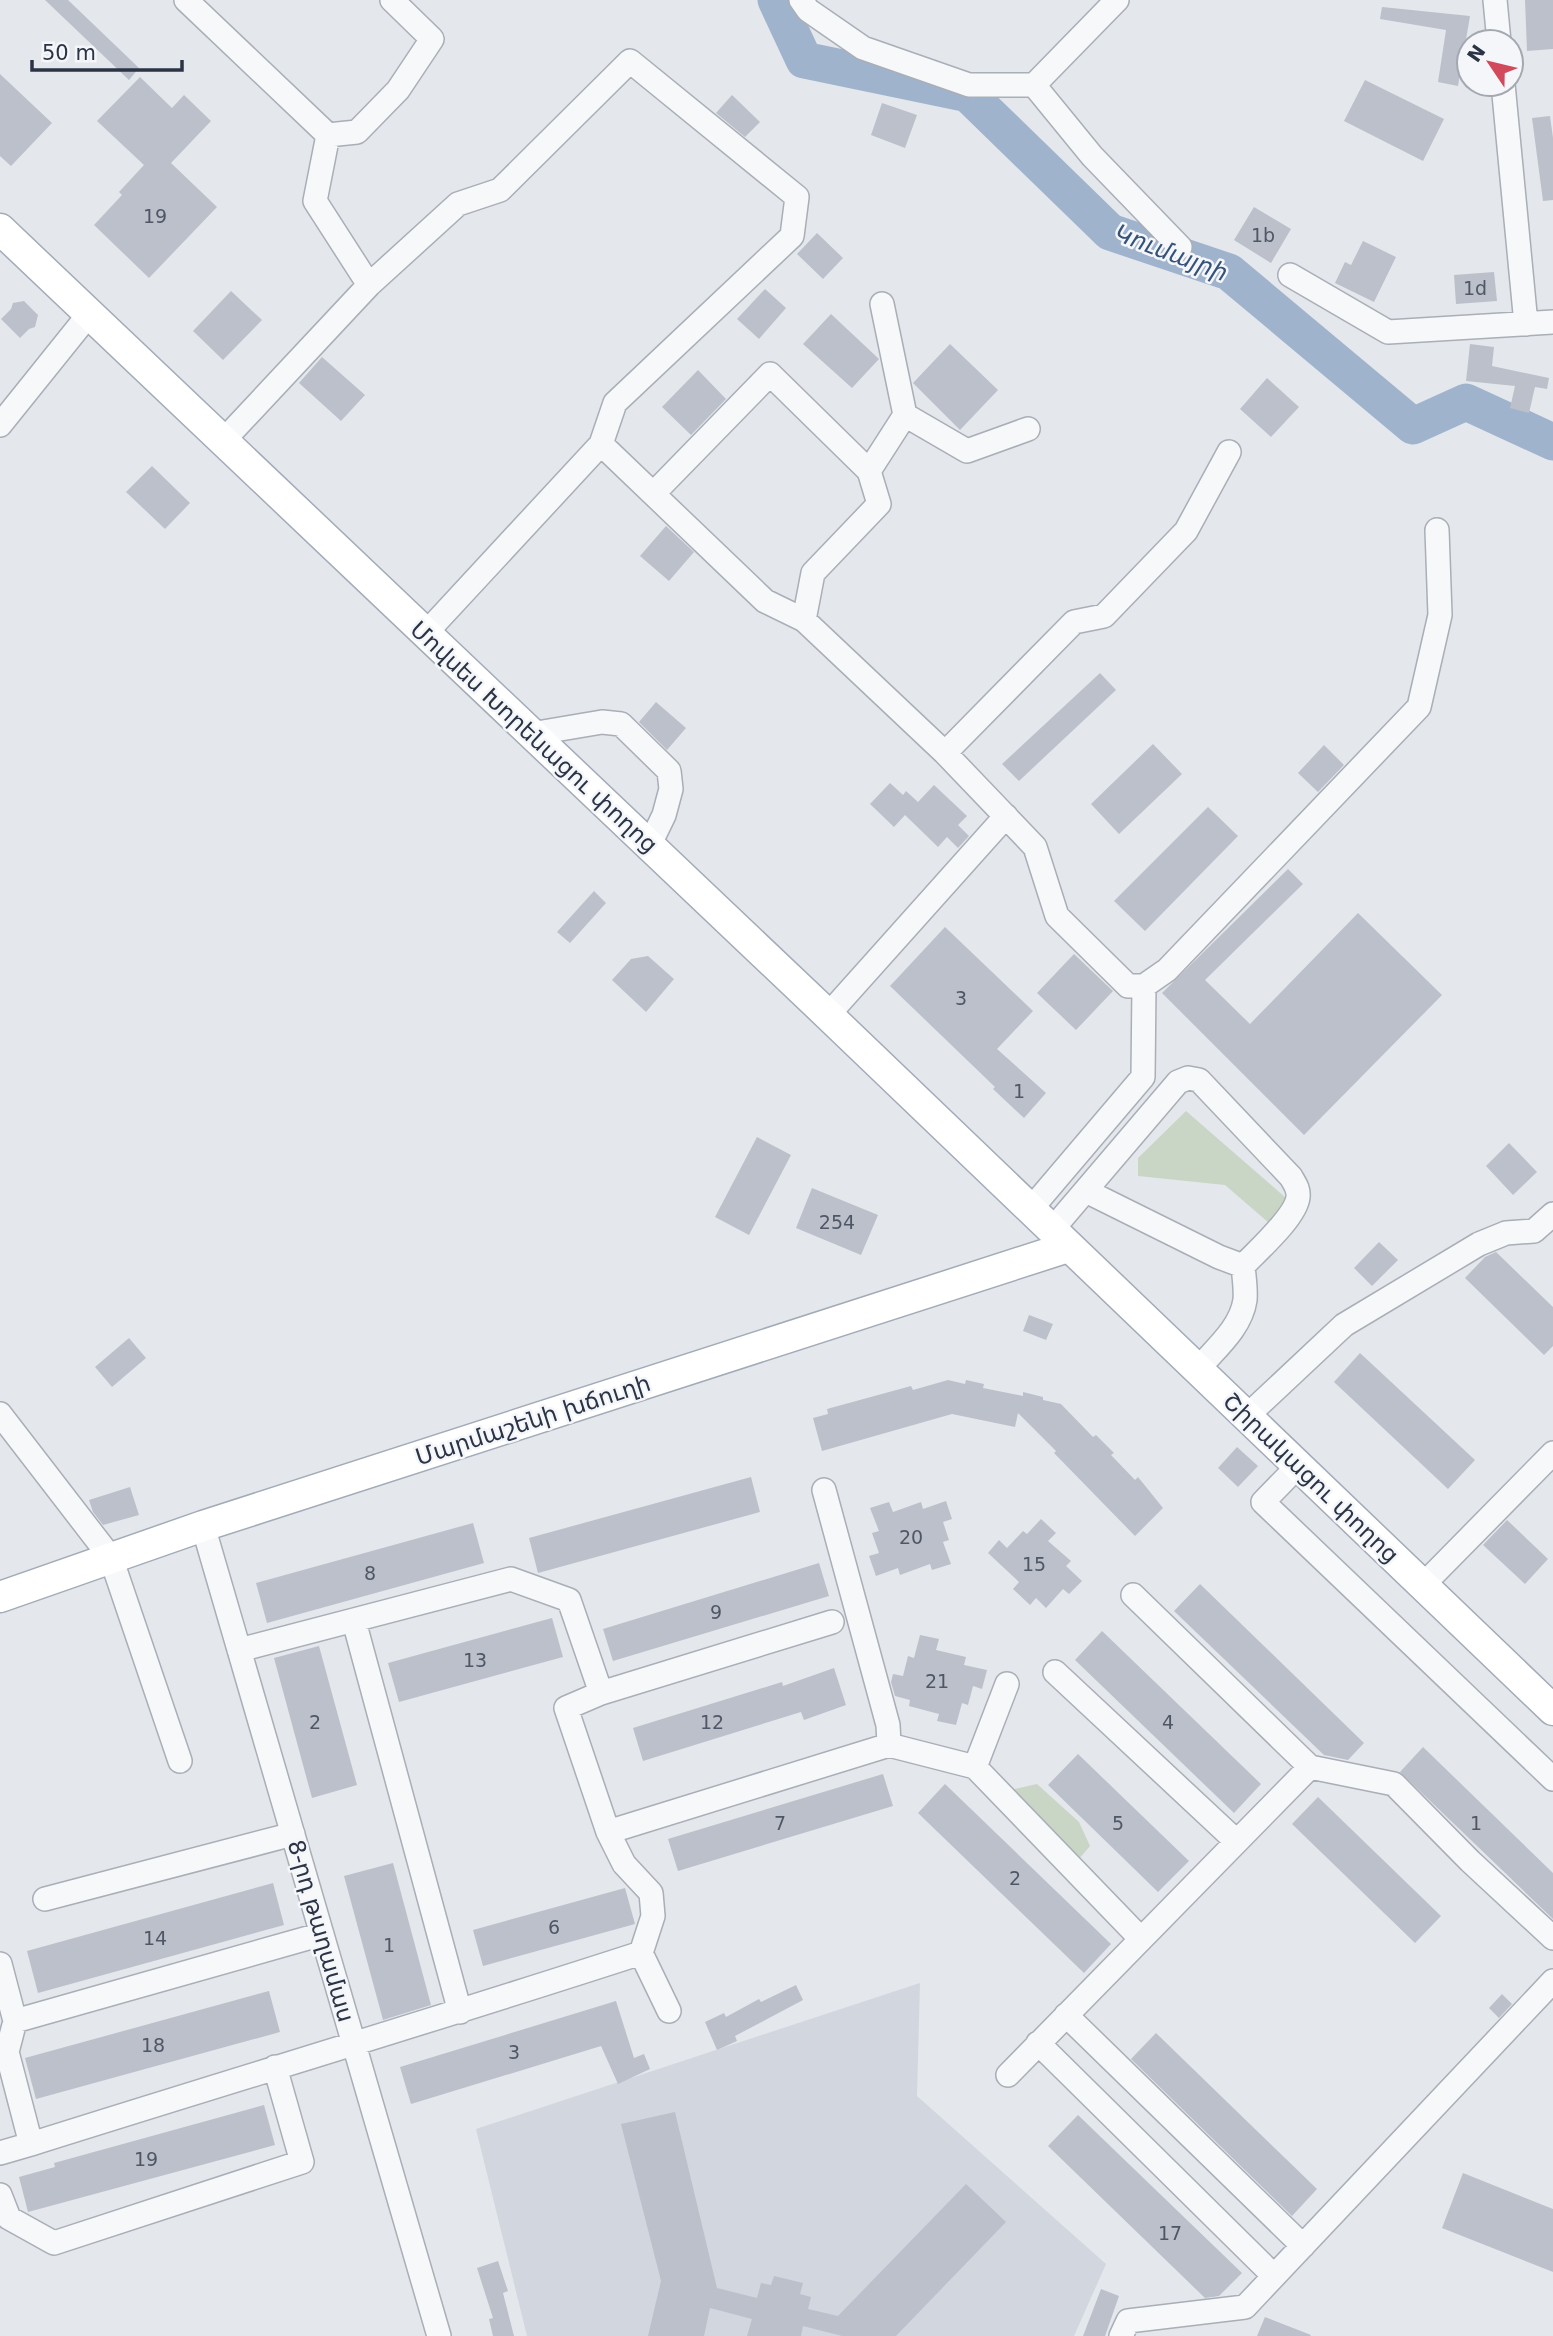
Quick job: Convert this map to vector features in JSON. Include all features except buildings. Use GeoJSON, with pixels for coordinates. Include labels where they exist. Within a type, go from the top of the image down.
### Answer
{"type":"FeatureCollection","features":[{"type":"Feature","properties":{"kind":"main road","name":"Մովսես Խորենացու փողոց"},"geometry":{"type":"LineString","coordinates":[[0,229],[828,1015],[1059,1239]]}},
{"type":"Feature","properties":{"kind":"main road","name":"Շիրակացու փողոց"},"geometry":{"type":"LineString","coordinates":[[1059,1239],[1553,1710]]}},
{"type":"Feature","properties":{"kind":"main road","name":"Մարմաշենի խճուղի"},"geometry":{"type":"LineString","coordinates":[[0,1597],[203,1526],[1059,1239]]}},
{"type":"Feature","properties":{"kind":"street"},"geometry":{"type":"LineString","coordinates":[[186,0],[328,135],[357,132],[398,90],[432,39],[392,0]]}},
{"type":"Feature","properties":{"kind":"street"},"geometry":{"type":"LineString","coordinates":[[801,0],[808,10],[863,48],[969,85],[1034,85],[1117,0]]}},
{"type":"Feature","properties":{"kind":"street"},"geometry":{"type":"LineString","coordinates":[[1489,1],[1496,28]]}},
{"type":"Feature","properties":{"kind":"street"},"geometry":{"type":"LineString","coordinates":[[223,441],[369,285],[458,204],[500,190],[630,61],[797,197],[792,236],[615,403],[601,444],[425,634]]}},
{"type":"Feature","properties":{"kind":"street"},"geometry":{"type":"LineString","coordinates":[[1034,85],[1092,156],[1180,247]]}},
{"type":"Feature","properties":{"kind":"street"},"geometry":{"type":"LineString","coordinates":[[1504,98],[1525,324]]}},
{"type":"Feature","properties":{"kind":"street"},"geometry":{"type":"LineString","coordinates":[[328,135],[315,201],[369,285]]}},
{"type":"Feature","properties":{"kind":"street"},"geometry":{"type":"LineString","coordinates":[[1290,275],[1388,332],[1553,322]]}},
{"type":"Feature","properties":{"kind":"street"},"geometry":{"type":"LineString","coordinates":[[869,471],[905,415],[882,304]]}},
{"type":"Feature","properties":{"kind":"street"},"geometry":{"type":"LineString","coordinates":[[0,425],[90,313]]}},
{"type":"Feature","properties":{"kind":"street"},"geometry":{"type":"LineString","coordinates":[[654,493],[770,374],[869,471],[879,505],[813,573],[804,620]]}},
{"type":"Feature","properties":{"kind":"street"},"geometry":{"type":"LineString","coordinates":[[905,415],[967,451],[1028,429]]}},
{"type":"Feature","properties":{"kind":"street"},"geometry":{"type":"LineString","coordinates":[[601,444],[765,601],[804,620],[945,753],[1035,846],[1057,916],[1128,986],[1144,986],[1167,970],[1419,707],[1440,615],[1437,530]]}},
{"type":"Feature","properties":{"kind":"street"},"geometry":{"type":"LineString","coordinates":[[945,753],[1074,622],[1104,616],[1186,531],[1229,452]]}},
{"type":"Feature","properties":{"kind":"street"},"geometry":{"type":"LineString","coordinates":[[531,734],[601,722],[621,724],[669,771],[671,789],[664,815],[649,846]]}},
{"type":"Feature","properties":{"kind":"street"},"geometry":{"type":"LineString","coordinates":[[828,1015],[1006,816]]}},
{"type":"Feature","properties":{"kind":"street"},"geometry":{"type":"LineString","coordinates":[[1030,1210],[1143,1077],[1144,986]]}},
{"type":"Feature","properties":{"kind":"street"},"geometry":{"type":"LineString","coordinates":[[1059,1239],[1086,1191],[1178,1082],[1188,1078],[1199,1080],[1291,1177],[1298,1189],[1298,1200],[1292,1213],[1243,1266],[1245,1300],[1239,1318],[1230,1333],[1198,1369]]}},
{"type":"Feature","properties":{"kind":"street"},"geometry":{"type":"LineString","coordinates":[[1086,1191],[1219,1257],[1243,1266]]}},
{"type":"Feature","properties":{"kind":"street"},"geometry":{"type":"LineString","coordinates":[[1247,1416],[1344,1325],[1479,1244],[1506,1233],[1534,1231],[1553,1214]]}},
{"type":"Feature","properties":{"kind":"street"},"geometry":{"type":"LineString","coordinates":[[0,1414],[111,1558],[180,1760]]}},
{"type":"Feature","properties":{"kind":"street"},"geometry":{"type":"LineString","coordinates":[[1423,1585],[1553,1453]]}},
{"type":"Feature","properties":{"kind":"street"},"geometry":{"type":"LineString","coordinates":[[1299,1465],[1263,1502],[1553,1779]]}},
{"type":"Feature","properties":{"kind":"street"},"geometry":{"type":"LineString","coordinates":[[824,1490],[888,1725],[889,1745]]}},
{"type":"Feature","properties":{"kind":"street","name":"8-րդ թաղամաս"},"geometry":{"type":"LineString","coordinates":[[203,1526],[439,2336]]}},
{"type":"Feature","properties":{"kind":"street"},"geometry":{"type":"LineString","coordinates":[[239,1650],[511,1579],[569,1600],[601,1693]]}},
{"type":"Feature","properties":{"kind":"street"},"geometry":{"type":"LineString","coordinates":[[1133,1595],[1310,1767],[1394,1784],[1470,1861],[1553,1938]]}},
{"type":"Feature","properties":{"kind":"street"},"geometry":{"type":"LineString","coordinates":[[354,1621],[460,2012]]}},
{"type":"Feature","properties":{"kind":"street"},"geometry":{"type":"LineString","coordinates":[[669,2011],[641,1953],[653,1916],[651,1893],[624,1864],[608,1832],[566,1708],[601,1693],[832,1622]]}},
{"type":"Feature","properties":{"kind":"street"},"geometry":{"type":"LineString","coordinates":[[1055,1672],[1237,1842]]}},
{"type":"Feature","properties":{"kind":"street"},"geometry":{"type":"LineString","coordinates":[[975,1767],[1007,1684]]}},
{"type":"Feature","properties":{"kind":"street"},"geometry":{"type":"LineString","coordinates":[[608,1832],[889,1745],[975,1767],[1141,1939]]}},
{"type":"Feature","properties":{"kind":"street"},"geometry":{"type":"LineString","coordinates":[[1008,2075],[1310,1767]]}},
{"type":"Feature","properties":{"kind":"street"},"geometry":{"type":"LineString","coordinates":[[45,1899],[292,1834]]}},
{"type":"Feature","properties":{"kind":"street"},"geometry":{"type":"LineString","coordinates":[[15,2021],[322,1934]]}},
{"type":"Feature","properties":{"kind":"street"},"geometry":{"type":"LineString","coordinates":[[0,2153],[460,2012],[641,1953]]}},
{"type":"Feature","properties":{"kind":"street"},"geometry":{"type":"LineString","coordinates":[[0,1964],[15,2021],[7,2052],[31,2144]]}},
{"type":"Feature","properties":{"kind":"street"},"geometry":{"type":"LineString","coordinates":[[1121,2336],[1128,2321],[1245,2306],[1553,1981]]}},
{"type":"Feature","properties":{"kind":"street"},"geometry":{"type":"LineString","coordinates":[[1066,2015],[1303,2246]]}},
{"type":"Feature","properties":{"kind":"street"},"geometry":{"type":"LineString","coordinates":[[1038,2043],[1274,2276]]}},
{"type":"Feature","properties":{"kind":"street"},"geometry":{"type":"LineString","coordinates":[[0,2195],[9,2218],[54,2243],[302,2162],[275,2067]]}},
{"type":"Feature","properties":{"kind":"shaded area"},"geometry":{"type":"Polygon","coordinates":[[[920,1983],[917,2096],[1106,2264],[1074,2336],[527,2336],[476,2129],[920,1983]]]}},
{"type":"Feature","properties":{"kind":"green space"},"geometry":{"type":"Polygon","coordinates":[[[1186,1111],[1286,1198],[1286,1207],[1269,1223],[1225,1185],[1138,1176],[1138,1158],[1186,1111]]]}},
{"type":"Feature","properties":{"kind":"green space"},"geometry":{"type":"Polygon","coordinates":[[[1037,1784],[1079,1822],[1090,1846],[1072,1867],[1010,1790],[1037,1784]]]}},
{"type":"Feature","properties":{"kind":"waterway","name":"Կումայրի"},"geometry":{"type":"LineString","coordinates":[[776,0],[804,60],[968,94],[1110,232],[1229,272],[1413,426],[1466,402],[1553,442]]}}]}
